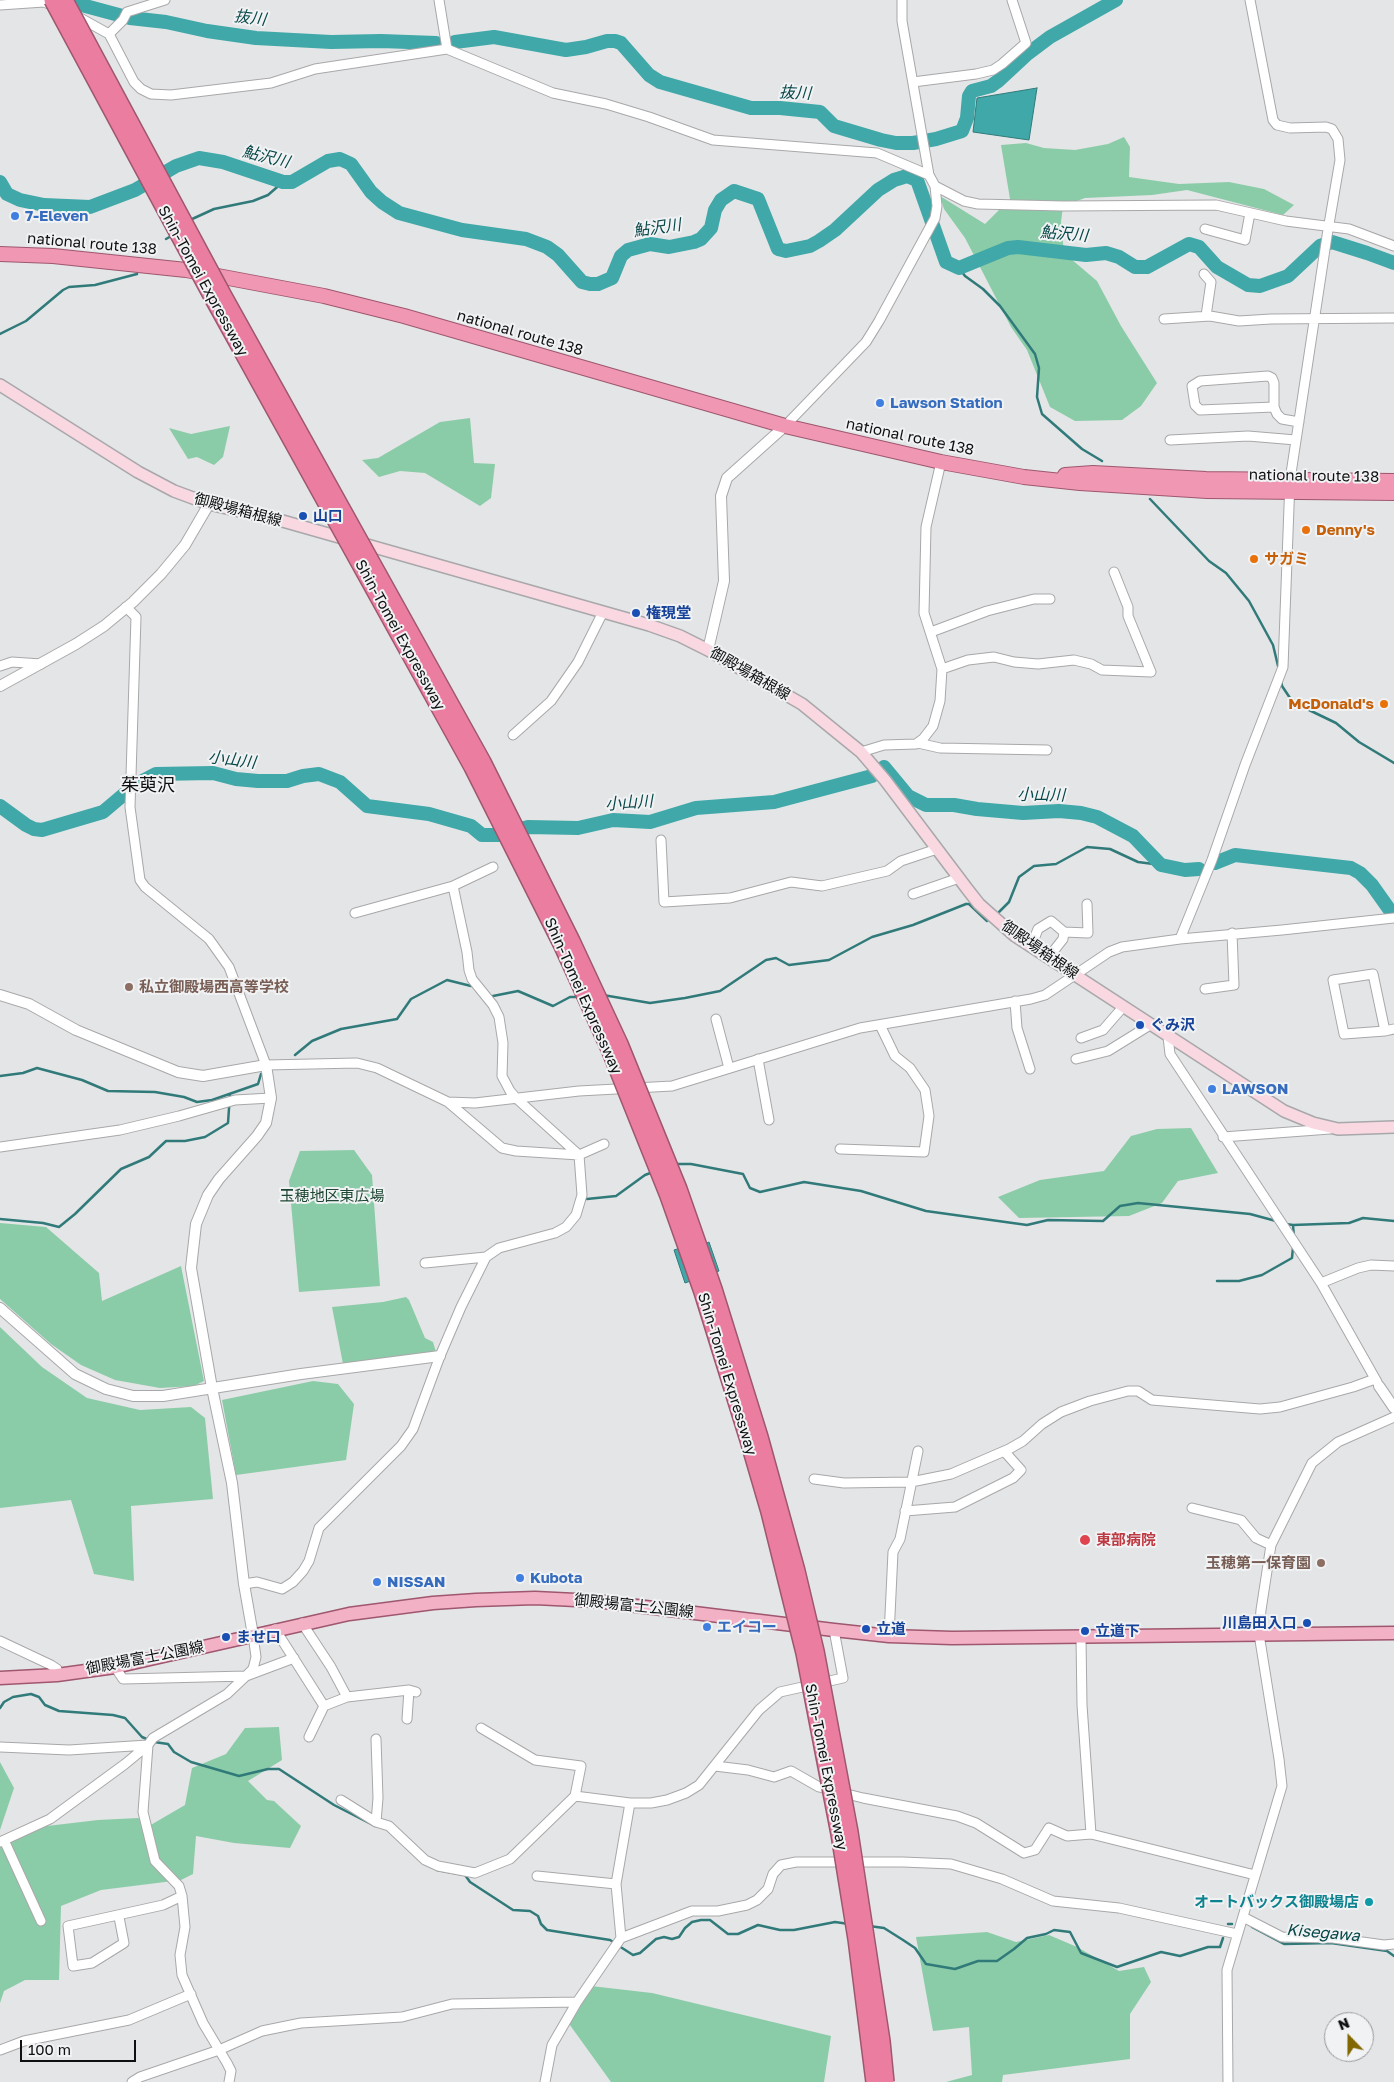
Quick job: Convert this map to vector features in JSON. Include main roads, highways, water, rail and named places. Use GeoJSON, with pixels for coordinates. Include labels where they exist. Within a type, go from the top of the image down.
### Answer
{"type":"FeatureCollection","features":[{"type":"Feature","properties":{"kind":"highway","name":"Shin-Tomei Expressway"},"geometry":{"type":"LineString","coordinates":[[65,0],[219,287],[483,762],[564,924],[608,1018],[679,1189],[714,1289],[757,1428],[797,1571],[816,1651],[850,1832],[882,2041],[886,2082]]}},
{"type":"Feature","properties":{"kind":"highway","name":"Shin-Tomei Expressway"},"geometry":{"type":"LineString","coordinates":[[43,1],[214,301],[477,775],[562,946],[601,1031],[668,1196],[702,1292],[748,1440],[769,1512],[804,1654],[839,1834],[856,1939],[874,2082]]}},
{"type":"Feature","properties":{"kind":"highway","name":"national route 138"},"geometry":{"type":"LineString","coordinates":[[0,254],[53,256],[186,270],[324,296],[404,316],[785,426],[941,462],[1024,477],[1093,473],[1206,479],[1394,493]]}},
{"type":"Feature","properties":{"kind":"highway","name":"national route 138"},"geometry":{"type":"LineString","coordinates":[[1290,486],[1394,481]]}},
{"type":"Feature","properties":{"kind":"main road","name":"御殿場箱根線"},"geometry":{"type":"LineString","coordinates":[[0,385],[138,472],[174,492],[209,504],[279,520],[649,624],[680,636],[708,650],[802,704],[861,752],[885,780],[968,890],[988,912],[1030,947],[1284,1111],[1313,1123],[1338,1128],[1394,1127]]}},
{"type":"Feature","properties":{"kind":"main road","name":"御殿場富士公園線"},"geometry":{"type":"LineString","coordinates":[[0,1678],[57,1675],[115,1666],[349,1614],[433,1603],[535,1598],[596,1601],[662,1608],[889,1636],[1081,1638],[1394,1633]]}},
{"type":"Feature","properties":{"kind":"water"},"geometry":{"type":"Polygon","coordinates":[[[1037,88],[1029,140],[973,132],[977,98],[1037,88]]]}},
{"type":"Feature","properties":{"kind":"water"},"geometry":{"type":"Polygon","coordinates":[[[701,1241],[702,1245],[709,1242],[719,1271],[685,1283],[674,1250],[701,1241]]]}},
{"type":"Feature","properties":{"kind":"waterway","name":"抜川"},"geometry":{"type":"LineString","coordinates":[[63,0],[130,18],[166,22],[207,31],[256,38],[331,42],[436,43]]}},
{"type":"Feature","properties":{"kind":"waterway","name":"抜川"},"geometry":{"type":"LineString","coordinates":[[455,42],[494,37],[566,50],[615,41],[621,43],[649,75],[660,82],[751,108],[780,108],[820,112],[834,126],[881,140],[896,143],[913,143],[936,139],[962,131],[967,118],[969,96],[972,91],[991,86],[1050,37],[1116,0]]}},
{"type":"Feature","properties":{"kind":"waterway","name":"鮎沢川"},"geometry":{"type":"LineString","coordinates":[[0,182],[7,194],[20,200],[44,205],[90,207],[135,190],[176,166],[199,158],[223,162],[283,182],[292,182],[328,161],[340,159],[351,164],[371,192],[399,213],[462,230],[526,239],[547,247],[558,255],[582,282],[590,284],[598,284],[612,278],[621,256],[628,250],[650,244],[669,247],[701,239],[711,228],[715,210],[721,200],[734,191],[758,199],[778,249],[786,251],[810,246],[819,241],[835,230],[878,190],[894,180],[907,176],[917,180],[946,262],[959,268],[1008,248],[1018,247],[1086,255],[1106,253],[1119,257],[1135,267],[1147,267],[1189,244],[1199,247],[1217,267],[1248,285],[1260,286],[1288,276],[1320,246],[1332,242],[1394,263]]}},
{"type":"Feature","properties":{"kind":"waterway"},"geometry":{"type":"LineString","coordinates":[[190,220],[214,209],[253,201],[268,195],[283,182]]}},
{"type":"Feature","properties":{"kind":"waterway"},"geometry":{"type":"LineString","coordinates":[[166,239],[173,235]]}},
{"type":"Feature","properties":{"kind":"waterway"},"geometry":{"type":"LineString","coordinates":[[959,268],[965,276],[983,289],[1000,306],[1035,354],[1039,368],[1037,397],[1042,414],[1082,449],[1102,461]]}},
{"type":"Feature","properties":{"kind":"waterway"},"geometry":{"type":"LineString","coordinates":[[0,334],[26,321],[69,287],[95,285],[137,274]]}},
{"type":"Feature","properties":{"kind":"waterway"},"geometry":{"type":"LineString","coordinates":[[1150,499],[1209,561],[1226,573],[1249,601],[1273,645],[1279,670]]}},
{"type":"Feature","properties":{"kind":"waterway"},"geometry":{"type":"LineString","coordinates":[[1281,680],[1282,686],[1290,698],[1336,723],[1359,742],[1394,763]]}},
{"type":"Feature","properties":{"kind":"waterway","name":"小山川"},"geometry":{"type":"LineString","coordinates":[[0,806],[26,825],[42,830],[103,812],[135,785],[156,774],[213,773],[236,779],[258,781],[287,781],[319,774],[340,782],[367,806],[429,814],[471,826],[482,835],[498,835],[528,827],[578,828],[613,820],[650,822],[696,808],[774,802],[872,776],[884,767],[908,796],[926,805],[954,805],[1023,813],[1059,811],[1081,813],[1097,817],[1133,836],[1161,865],[1185,870],[1199,869]]}},
{"type":"Feature","properties":{"kind":"waterway"},"geometry":{"type":"LineString","coordinates":[[999,912],[1009,902],[1019,877],[1034,866],[1056,864],[1087,847],[1110,849],[1138,862],[1161,865]]}},
{"type":"Feature","properties":{"kind":"waterway","name":"小山川"},"geometry":{"type":"LineString","coordinates":[[1215,863],[1235,855],[1351,868],[1360,873],[1372,885],[1394,916]]}},
{"type":"Feature","properties":{"kind":"waterway"},"geometry":{"type":"LineString","coordinates":[[603,995],[650,1003],[720,991],[766,960],[776,958],[789,965],[829,960],[872,937],[913,925],[966,904],[969,904],[987,921]]}},
{"type":"Feature","properties":{"kind":"waterway"},"geometry":{"type":"LineString","coordinates":[[295,1055],[312,1041],[341,1029],[397,1019],[411,999],[447,980],[471,986]]}},
{"type":"Feature","properties":{"kind":"waterway"},"geometry":{"type":"LineString","coordinates":[[493,996],[518,991],[553,1006],[570,997],[580,997]]}},
{"type":"Feature","properties":{"kind":"waterway"},"geometry":{"type":"LineString","coordinates":[[0,1076],[23,1073],[37,1068],[82,1080],[108,1091],[155,1092],[184,1097],[197,1102],[212,1100],[258,1084],[261,1074]]}},
{"type":"Feature","properties":{"kind":"waterway"},"geometry":{"type":"LineString","coordinates":[[0,1219],[43,1223],[59,1227],[121,1169],[149,1157],[166,1141],[185,1141],[205,1137],[228,1123],[230,1094]]}},
{"type":"Feature","properties":{"kind":"waterway"},"geometry":{"type":"LineString","coordinates":[[675,1164],[691,1164],[743,1174],[750,1188],[760,1192],[804,1182],[861,1191],[926,1211],[1027,1225],[1048,1220],[1103,1221],[1120,1206],[1138,1203],[1250,1214],[1276,1221]]}},
{"type":"Feature","properties":{"kind":"waterway"},"geometry":{"type":"LineString","coordinates":[[587,1199],[616,1196],[645,1175],[653,1172]]}},
{"type":"Feature","properties":{"kind":"waterway"},"geometry":{"type":"LineString","coordinates":[[1286,1224],[1349,1223],[1363,1218],[1394,1221]]}},
{"type":"Feature","properties":{"kind":"waterway"},"geometry":{"type":"LineString","coordinates":[[1293,1225],[1294,1237]]}},
{"type":"Feature","properties":{"kind":"waterway"},"geometry":{"type":"LineString","coordinates":[[1217,1281],[1239,1281],[1262,1275],[1292,1258],[1293,1247]]}},
{"type":"Feature","properties":{"kind":"waterway"},"geometry":{"type":"LineString","coordinates":[[0,1708],[4,1702],[13,1697],[31,1694],[39,1697],[45,1705],[59,1711],[113,1715],[125,1718],[142,1737],[149,1740]]}},
{"type":"Feature","properties":{"kind":"waterway"},"geometry":{"type":"LineString","coordinates":[[154,1742],[168,1744],[174,1752],[191,1762],[239,1776],[268,1769],[279,1769],[334,1805],[375,1826]]}},
{"type":"Feature","properties":{"kind":"waterway"},"geometry":{"type":"LineString","coordinates":[[437,1870],[465,1875],[470,1882],[513,1910],[530,1911],[538,1916],[541,1924],[547,1930],[610,1940],[615,1943]]}},
{"type":"Feature","properties":{"kind":"waterway"},"geometry":{"type":"LineString","coordinates":[[619,1946],[633,1955],[640,1953],[656,1939],[679,1937],[692,1922],[701,1920],[710,1920],[728,1934],[738,1934],[758,1925],[780,1930],[794,1930],[835,1922],[849,1924]]}},
{"type":"Feature","properties":{"kind":"waterway","name":"Kisegawa"},"geometry":{"type":"LineString","coordinates":[[869,1926],[884,1928],[903,1940],[915,1948],[926,1964],[955,1969],[978,1961],[997,1961],[1027,1938],[1046,1934],[1054,1930],[1070,1932],[1081,1953],[1117,1967],[1161,1952],[1180,1956],[1208,1947],[1220,1947],[1223,1938]]}},
{"type":"Feature","properties":{"kind":"waterway","name":"Kisegawa"},"geometry":{"type":"LineString","coordinates":[[1252,1927],[1284,1944],[1331,1943],[1387,1951],[1394,1956]]}},
{"type":"Feature","properties":{"kind":"place","name":"7-Eleven"},"geometry":{"type":"Point","coordinates":[15,216]}},
{"type":"Feature","properties":{"kind":"place","name":"Lawson Station"},"geometry":{"type":"Point","coordinates":[880,403]}},
{"type":"Feature","properties":{"kind":"place","name":"山口"},"geometry":{"type":"Point","coordinates":[303,516]}},
{"type":"Feature","properties":{"kind":"place","name":"Denny's"},"geometry":{"type":"Point","coordinates":[1306,530]}},
{"type":"Feature","properties":{"kind":"place","name":"サガミ"},"geometry":{"type":"Point","coordinates":[1254,559]}},
{"type":"Feature","properties":{"kind":"place","name":"権現堂"},"geometry":{"type":"Point","coordinates":[636,613]}},
{"type":"Feature","properties":{"kind":"place","name":"McDonald's"},"geometry":{"type":"Point","coordinates":[1384,704]}},
{"type":"Feature","properties":{"kind":"place","name":"私立御殿場西高等学校"},"geometry":{"type":"Point","coordinates":[129,987]}},
{"type":"Feature","properties":{"kind":"place","name":"ぐみ沢"},"geometry":{"type":"Point","coordinates":[1140,1025]}},
{"type":"Feature","properties":{"kind":"place","name":"LAWSON"},"geometry":{"type":"Point","coordinates":[1212,1089]}},
{"type":"Feature","properties":{"kind":"place","name":"東部病院"},"geometry":{"type":"Point","coordinates":[1085,1540]}},
{"type":"Feature","properties":{"kind":"place","name":"玉穂第一保育園"},"geometry":{"type":"Point","coordinates":[1321,1563]}},
{"type":"Feature","properties":{"kind":"place","name":"Kubota"},"geometry":{"type":"Point","coordinates":[520,1578]}},
{"type":"Feature","properties":{"kind":"place","name":"NISSAN"},"geometry":{"type":"Point","coordinates":[377,1582]}},
{"type":"Feature","properties":{"kind":"place","name":"川島田入口"},"geometry":{"type":"Point","coordinates":[1307,1623]}},
{"type":"Feature","properties":{"kind":"place","name":"エイコー"},"geometry":{"type":"Point","coordinates":[707,1627]}},
{"type":"Feature","properties":{"kind":"place","name":"立道"},"geometry":{"type":"Point","coordinates":[866,1629]}},
{"type":"Feature","properties":{"kind":"place","name":"立道下"},"geometry":{"type":"Point","coordinates":[1085,1631]}},
{"type":"Feature","properties":{"kind":"place","name":"ませ口"},"geometry":{"type":"Point","coordinates":[226,1637]}},
{"type":"Feature","properties":{"kind":"place","name":"オートバックス御殿場店"},"geometry":{"type":"Point","coordinates":[1369,1902]}},
{"type":"Feature","properties":{"kind":"district","name":"茱萸沢"},"geometry":{"type":"Point","coordinates":[148,785]}},
{"type":"Feature","properties":{"kind":"park label","name":"玉穂地区東広場"},"geometry":{"type":"Point","coordinates":[332,1196]}}]}
